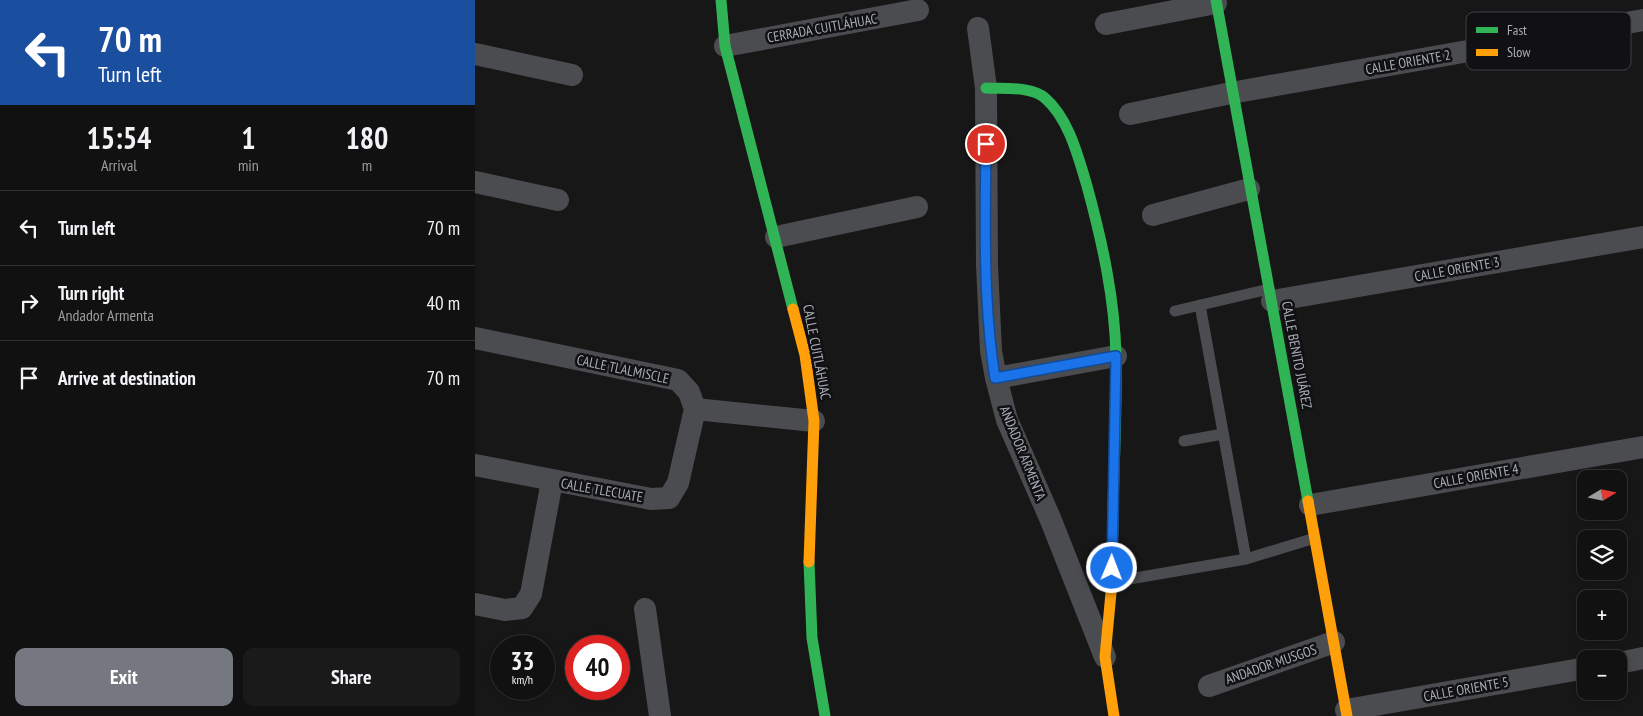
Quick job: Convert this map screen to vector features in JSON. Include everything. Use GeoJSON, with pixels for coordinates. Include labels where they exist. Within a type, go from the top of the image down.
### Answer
{"type":"FeatureCollection","features":[{"type":"Feature","properties":{"kind":"street","name":"CALLE CUITLÁHUAC"},"geometry":{"type":"LineString","coordinates":[[721,0],[725,46],[805,354],[815,421],[808,578],[812,638],[825,716]]}},
{"type":"Feature","properties":{"kind":"street"},"geometry":{"type":"LineString","coordinates":[[1106,24],[1216,1]]}},
{"type":"Feature","properties":{"kind":"street","name":"CALLE BENITO JUÁREZ"},"geometry":{"type":"LineString","coordinates":[[1216,1],[1231,93],[1310,505],[1346,713]]}},
{"type":"Feature","properties":{"kind":"street","name":"CERRADA CUITLÁHUAC"},"geometry":{"type":"LineString","coordinates":[[725,46],[918,10]]}},
{"type":"Feature","properties":{"kind":"street","name":"ANDADOR ARMENTA"},"geometry":{"type":"LineString","coordinates":[[978,28],[986,88],[987,265],[991,351],[995,378],[1007,420],[1050,518],[1105,657]]}},
{"type":"Feature","properties":{"kind":"street","name":"CALLE ORIENTE 2"},"geometry":{"type":"LineString","coordinates":[[1129,114],[1231,93],[1466,51]]}},
{"type":"Feature","properties":{"kind":"street"},"geometry":{"type":"LineString","coordinates":[[475,54],[572,76]]}},
{"type":"Feature","properties":{"kind":"street"},"geometry":{"type":"LineString","coordinates":[[986,88],[1026,90],[1044,97],[1063,119],[1078,154],[1096,220],[1110,290],[1116,356],[1112,582],[1105,657],[1114,716]]}},
{"type":"Feature","properties":{"kind":"street"},"geometry":{"type":"LineString","coordinates":[[475,182],[558,200]]}},
{"type":"Feature","properties":{"kind":"street"},"geometry":{"type":"LineString","coordinates":[[1153,215],[1249,189]]}},
{"type":"Feature","properties":{"kind":"street"},"geometry":{"type":"LineString","coordinates":[[776,237],[917,207]]}},
{"type":"Feature","properties":{"kind":"street","name":"CALLE ORIENTE 3"},"geometry":{"type":"LineString","coordinates":[[1271,295],[1643,237]]}},
{"type":"Feature","properties":{"kind":"street","name":"CALLE TLALMISCLE"},"geometry":{"type":"LineString","coordinates":[[475,338],[678,380],[689,392],[695,409]]}},
{"type":"Feature","properties":{"kind":"street"},"geometry":{"type":"LineString","coordinates":[[995,378],[1116,356]]}},
{"type":"Feature","properties":{"kind":"street"},"geometry":{"type":"LineString","coordinates":[[695,409],[815,421]]}},
{"type":"Feature","properties":{"kind":"street","name":"CALLE TLECUATE"},"geometry":{"type":"LineString","coordinates":[[475,465],[651,499],[669,498],[678,482],[695,409]]}},
{"type":"Feature","properties":{"kind":"street","name":"CALLE ORIENTE 4"},"geometry":{"type":"LineString","coordinates":[[1310,505],[1643,447]]}},
{"type":"Feature","properties":{"kind":"street"},"geometry":{"type":"LineString","coordinates":[[475,604],[505,610],[522,608],[531,594],[552,481]]}},
{"type":"Feature","properties":{"kind":"street"},"geometry":{"type":"LineString","coordinates":[[645,608],[660,716]]}},
{"type":"Feature","properties":{"kind":"street","name":"ANDADOR MUSGOS"},"geometry":{"type":"LineString","coordinates":[[1209,686],[1334,642]]}},
{"type":"Feature","properties":{"kind":"street"},"geometry":{"type":"LineString","coordinates":[[1627,661],[1643,658]]}},
{"type":"Feature","properties":{"kind":"street","name":"CALLE ORIENTE 5"},"geometry":{"type":"LineString","coordinates":[[1346,713],[1577,670]]}},
{"type":"Feature","properties":{"kind":"lane"},"geometry":{"type":"LineString","coordinates":[[1175,312],[1200,305],[1271,295]]}},
{"type":"Feature","properties":{"kind":"lane"},"geometry":{"type":"LineString","coordinates":[[1200,305],[1246,559]]}},
{"type":"Feature","properties":{"kind":"lane"},"geometry":{"type":"LineString","coordinates":[[1184,441],[1223,434]]}},
{"type":"Feature","properties":{"kind":"lane"},"geometry":{"type":"LineString","coordinates":[[1112,582],[1246,559],[1315,538]]}},
{"type":"Feature","properties":{"kind":"traffic: fast"},"geometry":{"type":"LineString","coordinates":[[721,0],[725,46],[793,309]]}},
{"type":"Feature","properties":{"kind":"traffic: fast"},"geometry":{"type":"LineString","coordinates":[[1216,0],[1308,501]]}},
{"type":"Feature","properties":{"kind":"traffic: fast"},"geometry":{"type":"LineString","coordinates":[[986,88],[1025,90],[1045,98],[1060,116],[1066,127],[1084,174],[1107,270],[1115,335],[1116,396],[1113,512]]}},
{"type":"Feature","properties":{"kind":"traffic: fast"},"geometry":{"type":"LineString","coordinates":[[809,562],[812,638],[825,716]]}},
{"type":"Feature","properties":{"kind":"traffic: slow"},"geometry":{"type":"LineString","coordinates":[[793,309],[805,355],[814,421],[809,562]]}},
{"type":"Feature","properties":{"kind":"traffic: slow"},"geometry":{"type":"LineString","coordinates":[[1308,501],[1347,716]]}},
{"type":"Feature","properties":{"kind":"traffic: slow"},"geometry":{"type":"LineString","coordinates":[[1113,512],[1112,582],[1105,657],[1114,716]]}},
{"type":"Feature","properties":{"kind":"route"},"geometry":{"type":"LineString","coordinates":[[986,144],[987,265],[991,351],[995,378],[1116,356],[1112,568]]}}]}
